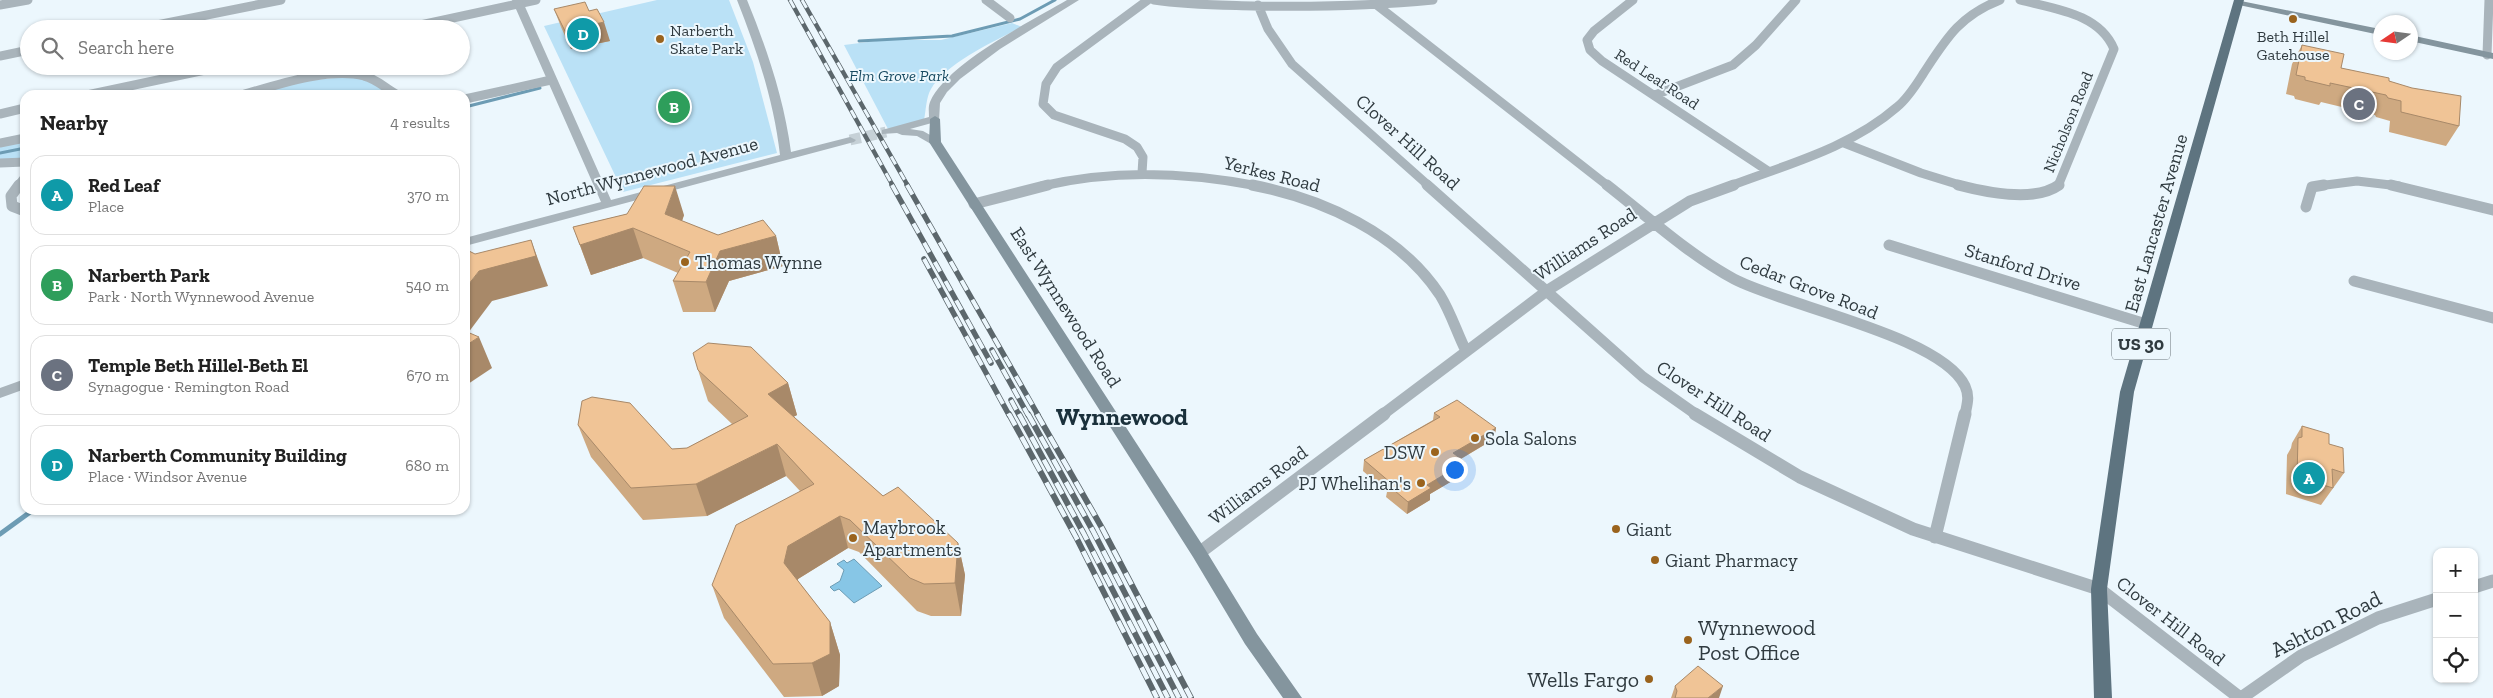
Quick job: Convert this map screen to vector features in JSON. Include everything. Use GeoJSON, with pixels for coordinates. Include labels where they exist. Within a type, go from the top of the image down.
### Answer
{"type":"FeatureCollection","features":[{"type":"Feature","properties":{"kind":"highway","name":"East Lancaster Avenue"},"geometry":{"type":"LineString","coordinates":[[2104,698],[2100,589],[2127,392],[2236,1]]}},
{"type":"Feature","properties":{"kind":"main road"},"geometry":{"type":"LineString","coordinates":[[2236,1],[2373,30]]}},
{"type":"Feature","properties":{"kind":"main road"},"geometry":{"type":"LineString","coordinates":[[2418,40],[2490,55]]}},
{"type":"Feature","properties":{"kind":"main road"},"geometry":{"type":"LineString","coordinates":[[935,119],[935,142]]}},
{"type":"Feature","properties":{"kind":"main road","name":"East Wynnewood Road"},"geometry":{"type":"LineString","coordinates":[[935,142],[1199,553],[1251,638],[1293,698]]}},
{"type":"Feature","properties":{"kind":"street"},"geometry":{"type":"LineString","coordinates":[[0,5],[28,0]]}},
{"type":"Feature","properties":{"kind":"street"},"geometry":{"type":"LineString","coordinates":[[191,20],[281,0]]}},
{"type":"Feature","properties":{"kind":"street"},"geometry":{"type":"LineString","coordinates":[[441,20],[518,2],[536,0]]}},
{"type":"Feature","properties":{"kind":"street"},"geometry":{"type":"LineString","coordinates":[[742,0],[756,35],[782,119],[786,156]]}},
{"type":"Feature","properties":{"kind":"street"},"geometry":{"type":"LineString","coordinates":[[986,0],[1010,18]]}},
{"type":"Feature","properties":{"kind":"street"},"geometry":{"type":"LineString","coordinates":[[935,142],[919,133],[886,132],[935,119],[935,102],[947,85],[963,71],[984,55],[1074,0]]}},
{"type":"Feature","properties":{"kind":"street"},"geometry":{"type":"LineString","coordinates":[[1142,173],[1143,157],[1137,147],[1125,139],[1054,116],[1043,104],[1043,93],[1047,79],[1057,67],[1148,0]]}},
{"type":"Feature","properties":{"kind":"street"},"geometry":{"type":"LineString","coordinates":[[1154,0],[1180,4],[1378,6],[1433,0]]}},
{"type":"Feature","properties":{"kind":"street","name":"Red Leaf Road"},"geometry":{"type":"LineString","coordinates":[[1633,0],[1594,31],[1587,40],[1590,50],[1602,61],[1768,171]]}},
{"type":"Feature","properties":{"kind":"street"},"geometry":{"type":"LineString","coordinates":[[1655,95],[1733,65],[1756,45],[1796,0]]}},
{"type":"Feature","properties":{"kind":"street","name":"Williams Road"},"geometry":{"type":"LineString","coordinates":[[1199,553],[1548,290],[1655,221],[1690,201],[1844,143],[1873,126],[1899,106],[1916,85],[1948,34],[1958,24],[1982,7],[2000,0]]}},
{"type":"Feature","properties":{"kind":"street","name":"Nicholson Road"},"geometry":{"type":"LineString","coordinates":[[1844,143],[1922,174],[1990,192],[2017,195],[2034,194],[2058,186],[2114,49],[2112,39],[2094,24],[2083,18],[2020,0]]}},
{"type":"Feature","properties":{"kind":"street"},"geometry":{"type":"LineString","coordinates":[[2489,0],[2490,55]]}},
{"type":"Feature","properties":{"kind":"street"},"geometry":{"type":"LineString","coordinates":[[518,2],[607,203]]}},
{"type":"Feature","properties":{"kind":"street","name":"Clover Hill Road"},"geometry":{"type":"LineString","coordinates":[[1258,5],[1268,30],[1292,64],[1548,290],[1643,377],[1714,427],[1800,477],[1936,537],[2100,589],[2240,698]]}},
{"type":"Feature","properties":{"kind":"street","name":"Cedar Grove Road"},"geometry":{"type":"LineString","coordinates":[[1378,6],[1655,221],[1736,280],[1929,352],[1948,366],[1964,384],[1969,398],[1936,537]]}},
{"type":"Feature","properties":{"kind":"street"},"geometry":{"type":"LineString","coordinates":[[0,56],[20,52]]}},
{"type":"Feature","properties":{"kind":"street"},"geometry":{"type":"LineString","coordinates":[[110,90],[180,75]]}},
{"type":"Feature","properties":{"kind":"street"},"geometry":{"type":"LineString","coordinates":[[262,90],[294,82],[344,75],[364,75],[376,81],[382,90]]}},
{"type":"Feature","properties":{"kind":"street"},"geometry":{"type":"LineString","coordinates":[[470,98],[552,80]]}},
{"type":"Feature","properties":{"kind":"street"},"geometry":{"type":"LineString","coordinates":[[0,114],[20,109]]}},
{"type":"Feature","properties":{"kind":"street"},"geometry":{"type":"LineString","coordinates":[[0,143],[20,139]]}},
{"type":"Feature","properties":{"kind":"street","name":"North Wynnewood Avenue"},"geometry":{"type":"LineString","coordinates":[[470,241],[850,140]]}},
{"type":"Feature","properties":{"kind":"street"},"geometry":{"type":"LineString","coordinates":[[0,163],[20,162]]}},
{"type":"Feature","properties":{"kind":"street","name":"Yerkes Road"},"geometry":{"type":"LineString","coordinates":[[974,204],[1077,179],[1142,173],[1198,175],[1255,184],[1329,206],[1401,250],[1437,291],[1466,351]]}},
{"type":"Feature","properties":{"kind":"street"},"geometry":{"type":"LineString","coordinates":[[2306,207],[2312,187],[2333,181],[2355,180],[2384,182],[2493,210]]}},
{"type":"Feature","properties":{"kind":"street"},"geometry":{"type":"LineString","coordinates":[[20,183],[11,196],[12,206],[20,209]]}},
{"type":"Feature","properties":{"kind":"street","name":"Stanford Drive"},"geometry":{"type":"LineString","coordinates":[[1889,245],[2146,324]]}},
{"type":"Feature","properties":{"kind":"street"},"geometry":{"type":"LineString","coordinates":[[2354,281],[2493,318]]}},
{"type":"Feature","properties":{"kind":"street"},"geometry":{"type":"LineString","coordinates":[[0,393],[20,386]]}},
{"type":"Feature","properties":{"kind":"street"},"geometry":{"type":"LineString","coordinates":[[2478,586],[2493,580]]}},
{"type":"Feature","properties":{"kind":"street","name":"Ashton Road"},"geometry":{"type":"LineString","coordinates":[[2240,698],[2301,656],[2378,618],[2433,600]]}},
{"type":"Feature","properties":{"kind":"green space"},"geometry":{"type":"Polygon","coordinates":[[[657,0],[729,0],[753,62],[777,153],[623,192],[544,26],[657,0]]]}},
{"type":"Feature","properties":{"kind":"green space","name":"Elm Grove Park"},"geometry":{"type":"Polygon","coordinates":[[[1012,23],[1022,27],[959,62],[938,80],[929,92],[924,120],[888,129],[844,45],[884,40],[941,40],[1012,23]]]}},
{"type":"Feature","properties":{"kind":"green space"},"geometry":{"type":"Polygon","coordinates":[[[364,75],[385,90],[262,90],[295,82],[364,75]]]}},
{"type":"Feature","properties":{"kind":"green space"},"geometry":{"type":"Polygon","coordinates":[[[20,139],[20,162],[0,163],[0,143],[20,139]]]}},
{"type":"Feature","properties":{"kind":"shaded area"},"geometry":{"type":"Polygon","coordinates":[[[854,559],[882,586],[854,603],[839,589],[834,591],[830,587],[840,581],[844,570],[837,564],[844,560],[847,563],[854,559]]]}},
{"type":"Feature","properties":{"kind":"building"},"geometry":{"type":"Polygon","coordinates":[[[585,2],[589,11],[597,9],[604,22],[565,31],[554,9],[585,2]]]}},
{"type":"Feature","properties":{"kind":"building"},"geometry":{"type":"Polygon","coordinates":[[[2302,45],[2344,54],[2341,68],[2389,78],[2389,81],[2412,88],[2461,96],[2459,126],[2401,112],[2401,101],[2388,98],[2386,95],[2330,83],[2330,86],[2305,80],[2305,77],[2296,75],[2302,45]]]}},
{"type":"Feature","properties":{"kind":"building"},"geometry":{"type":"Polygon","coordinates":[[[644,186],[675,186],[665,214],[718,235],[763,220],[776,236],[720,251],[706,282],[673,281],[690,252],[633,228],[580,245],[573,227],[627,214],[644,186]]]}},
{"type":"Feature","properties":{"kind":"building"},"geometry":{"type":"Polygon","coordinates":[[[531,240],[536,256],[479,271],[470,283],[470,252],[475,254],[531,240]]]}},
{"type":"Feature","properties":{"kind":"building"},"geometry":{"type":"Polygon","coordinates":[[[470,333],[479,337],[470,343],[470,333]]]}},
{"type":"Feature","properties":{"kind":"building"},"geometry":{"type":"Polygon","coordinates":[[[708,343],[751,347],[788,383],[768,394],[883,496],[898,487],[958,543],[955,583],[924,584],[910,578],[850,520],[840,516],[788,546],[784,563],[830,622],[830,654],[812,663],[773,664],[712,585],[736,525],[814,484],[777,444],[696,484],[631,488],[578,425],[582,401],[592,397],[630,403],[672,449],[687,448],[748,416],[698,370],[693,353],[708,343]]]}},
{"type":"Feature","properties":{"kind":"building","name":"DSW"},"geometry":{"type":"Polygon","coordinates":[[[1457,400],[1496,428],[1453,453],[1465,462],[1427,485],[1431,488],[1408,502],[1388,485],[1391,483],[1364,460],[1440,417],[1434,413],[1457,400]]]}},
{"type":"Feature","properties":{"kind":"building"},"geometry":{"type":"Polygon","coordinates":[[[2302,426],[2329,434],[2329,444],[2343,448],[2344,473],[2332,469],[2333,488],[2297,477],[2298,438],[2302,437],[2302,426]]]}},
{"type":"Feature","properties":{"kind":"building"},"geometry":{"type":"Polygon","coordinates":[[[1698,666],[1723,686],[1708,698],[1675,698],[1677,691],[1675,686],[1698,666]]]}},
{"type":"Feature","properties":{"kind":"waterway"},"geometry":{"type":"LineString","coordinates":[[859,41],[952,36],[1020,19],[1055,0]]}},
{"type":"Feature","properties":{"kind":"waterway"},"geometry":{"type":"LineString","coordinates":[[470,106],[540,88]]}},
{"type":"Feature","properties":{"kind":"waterway"},"geometry":{"type":"LineString","coordinates":[[0,153],[20,149]]}},
{"type":"Feature","properties":{"kind":"waterway"},"geometry":{"type":"LineString","coordinates":[[0,534],[26,515]]}},
{"type":"Feature","properties":{"kind":"tunnel"},"geometry":{"type":"LineString","coordinates":[[850,140],[886,132]]}},
{"type":"Feature","properties":{"kind":"railway"},"geometry":{"type":"LineString","coordinates":[[790,0],[893,186]]}},
{"type":"Feature","properties":{"kind":"railway"},"geometry":{"type":"LineString","coordinates":[[802,0],[908,186]]}},
{"type":"Feature","properties":{"kind":"railway"},"geometry":{"type":"LineString","coordinates":[[892,185],[991,363]]}},
{"type":"Feature","properties":{"kind":"railway"},"geometry":{"type":"LineString","coordinates":[[907,185],[1038,415]]}},
{"type":"Feature","properties":{"kind":"railway"},"geometry":{"type":"LineString","coordinates":[[924,259],[1009,415]]}},
{"type":"Feature","properties":{"kind":"railway"},"geometry":{"type":"LineString","coordinates":[[992,350],[1028,415]]}},
{"type":"Feature","properties":{"kind":"railway"},"geometry":{"type":"LineString","coordinates":[[1011,400],[1019,415]]}},
{"type":"Feature","properties":{"kind":"railway"},"geometry":{"type":"LineString","coordinates":[[1009,414],[1076,537],[1157,698]]}},
{"type":"Feature","properties":{"kind":"railway"},"geometry":{"type":"LineString","coordinates":[[1019,414],[1084,534],[1168,698]]}},
{"type":"Feature","properties":{"kind":"railway"},"geometry":{"type":"LineString","coordinates":[[1028,414],[1093,531],[1179,698]]}},
{"type":"Feature","properties":{"kind":"railway"},"geometry":{"type":"LineString","coordinates":[[1037,414],[1102,528],[1191,698]]}},
{"type":"Feature","properties":{"kind":"place","name":"Beth Hillel Gatehouse"},"geometry":{"type":"Point","coordinates":[2293,19]}},
{"type":"Feature","properties":{"kind":"place","name":"Narberth Community Building"},"geometry":{"type":"Point","coordinates":[583,34]}},
{"type":"Feature","properties":{"kind":"place","name":"Narberth Skate Park"},"geometry":{"type":"Point","coordinates":[660,39]}},
{"type":"Feature","properties":{"kind":"place","name":"Temple Beth Hillel-Beth El"},"geometry":{"type":"Point","coordinates":[2359,104]}},
{"type":"Feature","properties":{"kind":"place","name":"Narberth Park"},"geometry":{"type":"Point","coordinates":[674,107]}},
{"type":"Feature","properties":{"kind":"place","name":"Thomas Wynne"},"geometry":{"type":"Point","coordinates":[685,262]}},
{"type":"Feature","properties":{"kind":"place","name":"Sola Salons"},"geometry":{"type":"Point","coordinates":[1475,438]}},
{"type":"Feature","properties":{"kind":"place","name":"DSW"},"geometry":{"type":"Point","coordinates":[1435,452]}},
{"type":"Feature","properties":{"kind":"place","name":"Red Leaf"},"geometry":{"type":"Point","coordinates":[2309,478]}},
{"type":"Feature","properties":{"kind":"place","name":"PJ Whelihan's"},"geometry":{"type":"Point","coordinates":[1421,483]}},
{"type":"Feature","properties":{"kind":"place","name":"Giant"},"geometry":{"type":"Point","coordinates":[1616,529]}},
{"type":"Feature","properties":{"kind":"place","name":"Maybrook Apartments"},"geometry":{"type":"Point","coordinates":[853,538]}},
{"type":"Feature","properties":{"kind":"place","name":"Giant Pharmacy"},"geometry":{"type":"Point","coordinates":[1655,560]}},
{"type":"Feature","properties":{"kind":"place","name":"Wynnewood Post Office"},"geometry":{"type":"Point","coordinates":[1688,640]}},
{"type":"Feature","properties":{"kind":"place","name":"Wells Fargo"},"geometry":{"type":"Point","coordinates":[1649,679]}},
{"type":"Feature","properties":{"kind":"district","name":"Wynnewood"},"geometry":{"type":"Point","coordinates":[1122,416]}}]}
